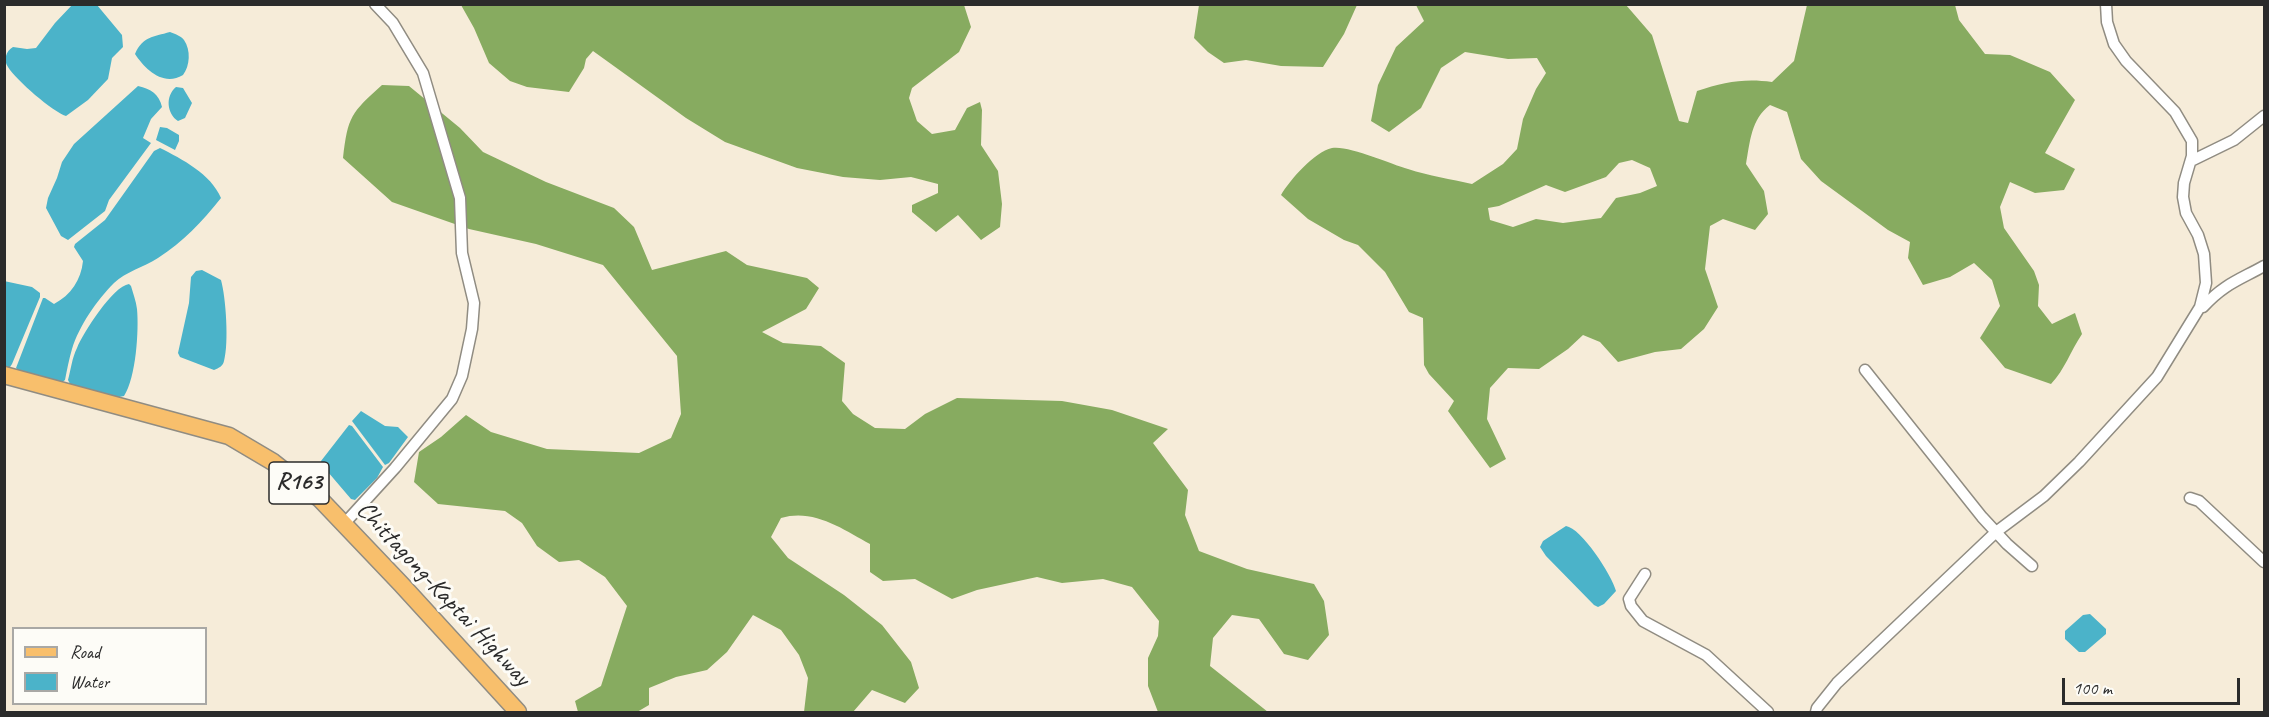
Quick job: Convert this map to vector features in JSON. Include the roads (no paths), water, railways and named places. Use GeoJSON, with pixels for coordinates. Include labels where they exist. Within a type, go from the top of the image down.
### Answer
{"type":"FeatureCollection","features":[{"type":"Feature","properties":{"kind":"main road","name":"Chittagong-Kaptai Highway"},"geometry":{"type":"LineString","coordinates":[[4,375],[228,436],[273,462],[320,499],[518,712]]}},
{"type":"Feature","properties":{"kind":"street"},"geometry":{"type":"LineString","coordinates":[[344,524],[395,468],[452,399],[468,356],[473,311],[472,289],[462,254],[460,198],[423,73],[393,23],[375,4]]}},
{"type":"Feature","properties":{"kind":"street"},"geometry":{"type":"LineString","coordinates":[[1816,712],[1837,683],[1996,532],[2044,496],[2079,462],[2157,377],[2197,314],[2204,297],[2205,264],[2201,243],[2183,206],[2184,183],[2191,161],[2192,141],[2184,125],[2160,94],[2126,61],[2114,44],[2107,22],[2106,4]]}},
{"type":"Feature","properties":{"kind":"street"},"geometry":{"type":"LineString","coordinates":[[2191,161],[2222,147],[2265,116]]}},
{"type":"Feature","properties":{"kind":"street"},"geometry":{"type":"LineString","coordinates":[[2197,314],[2230,282],[2265,266]]}},
{"type":"Feature","properties":{"kind":"street"},"geometry":{"type":"LineString","coordinates":[[1865,370],[1948,477],[1996,532],[2032,566]]}},
{"type":"Feature","properties":{"kind":"street"},"geometry":{"type":"LineString","coordinates":[[2190,498],[2199,501],[2265,562]]}},
{"type":"Feature","properties":{"kind":"street"},"geometry":{"type":"LineString","coordinates":[[1645,573],[1629,599],[1636,614],[1650,626],[1706,655],[1768,712]]}},
{"type":"Feature","properties":{"kind":"water"},"geometry":{"type":"Polygon","coordinates":[[[73,4],[97,5],[122,35],[123,47],[112,58],[108,79],[88,100],[66,116],[44,102],[12,73],[6,64],[6,56],[13,47],[36,48],[73,4]]]}},
{"type":"Feature","properties":{"kind":"water"},"geometry":{"type":"Polygon","coordinates":[[[170,32],[184,40],[189,58],[183,75],[168,79],[155,75],[135,54],[145,40],[170,32]]]}},
{"type":"Feature","properties":{"kind":"water"},"geometry":{"type":"Polygon","coordinates":[[[138,86],[154,93],[162,107],[151,119],[143,138],[151,143],[109,200],[105,211],[68,240],[61,236],[46,208],[62,162],[74,144],[138,86]]]}},
{"type":"Feature","properties":{"kind":"water"},"geometry":{"type":"Polygon","coordinates":[[[176,87],[183,88],[192,103],[185,118],[178,121],[174,118],[169,105],[170,95],[176,87]]]}},
{"type":"Feature","properties":{"kind":"water"},"geometry":{"type":"Polygon","coordinates":[[[160,127],[179,135],[175,150],[156,140],[160,127]]]}},
{"type":"Feature","properties":{"kind":"water"},"geometry":{"type":"Polygon","coordinates":[[[160,148],[186,162],[203,175],[221,198],[176,245],[114,283],[95,305],[79,331],[65,380],[61,383],[19,371],[16,368],[43,298],[54,304],[70,291],[77,281],[83,261],[74,247],[75,244],[105,220],[154,151],[160,148]]]}},
{"type":"Feature","properties":{"kind":"water"},"geometry":{"type":"Polygon","coordinates":[[[202,270],[221,280],[224,298],[226,353],[223,364],[214,370],[180,357],[178,353],[189,303],[191,277],[196,271],[202,270]]]}},
{"type":"Feature","properties":{"kind":"water"},"geometry":{"type":"Polygon","coordinates":[[[4,281],[32,287],[40,293],[12,364],[5,368],[4,281]]]}},
{"type":"Feature","properties":{"kind":"water"},"geometry":{"type":"Polygon","coordinates":[[[129,284],[137,306],[138,329],[134,366],[124,396],[119,397],[70,384],[68,380],[74,356],[85,332],[107,301],[122,287],[129,284]]]}},
{"type":"Feature","properties":{"kind":"water"},"geometry":{"type":"Polygon","coordinates":[[[361,411],[385,426],[398,427],[408,437],[389,463],[385,465],[352,421],[361,411]]]}},
{"type":"Feature","properties":{"kind":"water"},"geometry":{"type":"Polygon","coordinates":[[[349,425],[383,467],[377,478],[355,500],[351,499],[321,461],[349,425]]]}},
{"type":"Feature","properties":{"kind":"water"},"geometry":{"type":"Polygon","coordinates":[[[1566,526],[1580,535],[1587,543],[1602,564],[1616,591],[1598,607],[1546,556],[1540,547],[1543,541],[1566,526]]]}},
{"type":"Feature","properties":{"kind":"water"},"geometry":{"type":"Polygon","coordinates":[[[2090,614],[2106,629],[2106,634],[2085,652],[2079,652],[2065,639],[2065,631],[2083,615],[2090,614]]]}}]}
